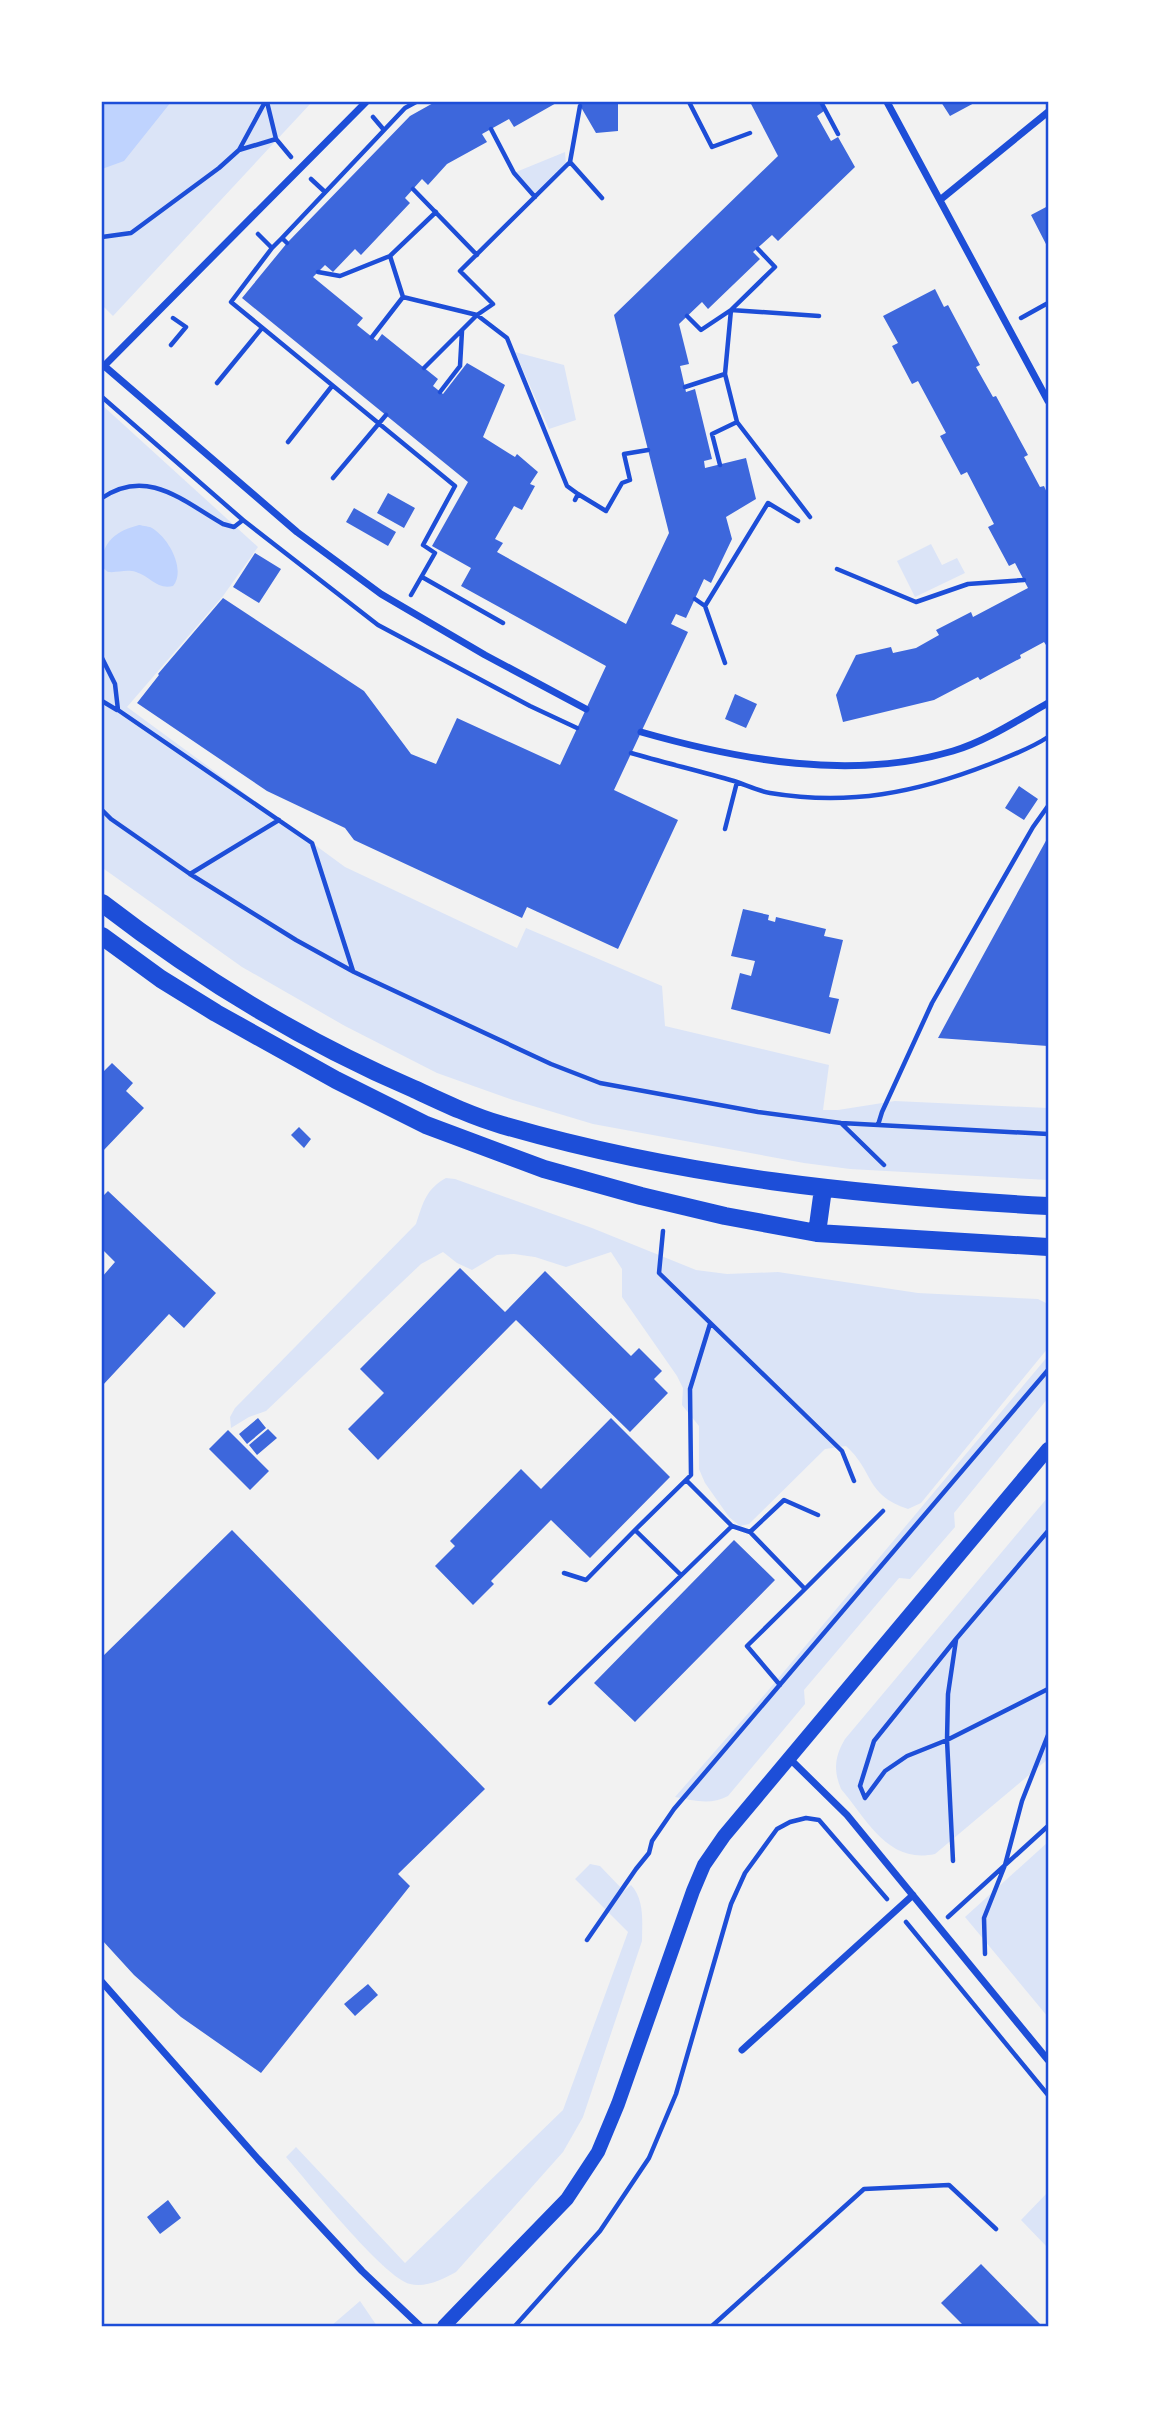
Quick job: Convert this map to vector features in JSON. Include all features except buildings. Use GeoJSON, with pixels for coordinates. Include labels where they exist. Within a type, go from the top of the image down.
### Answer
{"type":"FeatureCollection","features":[{"type":"Feature","properties":{"kind":"main road"},"geometry":{"type":"LineString","coordinates":[[102,904],[170,954],[281,1022],[358,1065],[500,1125],[617,1155],[823,1189],[953,1201],[1048,1206]]}},
{"type":"Feature","properties":{"kind":"main road"},"geometry":{"type":"LineString","coordinates":[[102,936],[161,979],[216,1013],[336,1080],[426,1125],[544,1169],[725,1216],[817,1233],[1048,1247]]}},
{"type":"Feature","properties":{"kind":"main road"},"geometry":{"type":"LineString","coordinates":[[817,1233],[823,1189]]}},
{"type":"Feature","properties":{"kind":"main road"},"geometry":{"type":"LineString","coordinates":[[444,2326],[566,2199],[598,2152],[618,2104],[704,1865],[724,1836],[1048,1449]]}},
{"type":"Feature","properties":{"kind":"street"},"geometry":{"type":"LineString","coordinates":[[366,102],[102,366],[297,532],[381,594],[485,655],[586,709]]}},
{"type":"Feature","properties":{"kind":"street"},"geometry":{"type":"LineString","coordinates":[[887,102],[1048,401]]}},
{"type":"Feature","properties":{"kind":"street"},"geometry":{"type":"LineString","coordinates":[[940,200],[1048,112]]}},
{"type":"Feature","properties":{"kind":"street"},"geometry":{"type":"LineString","coordinates":[[641,732],[689,746],[791,762],[886,765],[954,750],[985,737],[1048,703]]}},
{"type":"Feature","properties":{"kind":"street"},"geometry":{"type":"LineString","coordinates":[[789,1758],[847,1815],[1048,2060]]}},
{"type":"Feature","properties":{"kind":"street"},"geometry":{"type":"LineString","coordinates":[[742,2050],[913,1895]]}},
{"type":"Feature","properties":{"kind":"street"},"geometry":{"type":"LineString","coordinates":[[102,1982],[352,2261],[420,2326]]}},
{"type":"Feature","properties":{"kind":"path"},"geometry":{"type":"LineString","coordinates":[[102,237],[131,233],[219,168],[239,150],[266,102]]}},
{"type":"Feature","properties":{"kind":"path"},"geometry":{"type":"LineString","coordinates":[[239,150],[276,139],[266,102]]}},
{"type":"Feature","properties":{"kind":"path"},"geometry":{"type":"LineString","coordinates":[[416,102],[405,108],[272,248],[231,302],[455,486],[423,545],[435,553],[416,587]]}},
{"type":"Feature","properties":{"kind":"path"},"geometry":{"type":"LineString","coordinates":[[689,102],[712,147],[750,133]]}},
{"type":"Feature","properties":{"kind":"path"},"geometry":{"type":"LineString","coordinates":[[821,102],[838,134]]}},
{"type":"Feature","properties":{"kind":"path"},"geometry":{"type":"LineString","coordinates":[[424,368],[477,314],[493,304],[460,271],[570,162],[580,106]]}},
{"type":"Feature","properties":{"kind":"path"},"geometry":{"type":"LineString","coordinates":[[824,129],[833,124]]}},
{"type":"Feature","properties":{"kind":"path"},"geometry":{"type":"LineString","coordinates":[[491,130],[514,173],[535,197]]}},
{"type":"Feature","properties":{"kind":"path"},"geometry":{"type":"LineString","coordinates":[[570,162],[602,198]]}},
{"type":"Feature","properties":{"kind":"path"},"geometry":{"type":"LineString","coordinates":[[413,189],[477,255]]}},
{"type":"Feature","properties":{"kind":"path"},"geometry":{"type":"LineString","coordinates":[[318,272],[340,276],[390,256],[436,212]]}},
{"type":"Feature","properties":{"kind":"path"},"geometry":{"type":"LineString","coordinates":[[245,221],[272,248]]}},
{"type":"Feature","properties":{"kind":"path"},"geometry":{"type":"LineString","coordinates":[[282,238],[287,243]]}},
{"type":"Feature","properties":{"kind":"path"},"geometry":{"type":"LineString","coordinates":[[687,316],[701,330],[731,310],[775,267],[758,249]]}},
{"type":"Feature","properties":{"kind":"path"},"geometry":{"type":"LineString","coordinates":[[390,256],[403,297]]}},
{"type":"Feature","properties":{"kind":"path"},"geometry":{"type":"LineString","coordinates":[[403,297],[477,314],[507,338],[567,486],[577,497],[606,511],[622,483],[630,480],[624,454],[648,450]]}},
{"type":"Feature","properties":{"kind":"path"},"geometry":{"type":"LineString","coordinates":[[372,337],[403,297]]}},
{"type":"Feature","properties":{"kind":"path"},"geometry":{"type":"LineString","coordinates":[[1007,325],[1048,303]]}},
{"type":"Feature","properties":{"kind":"path"},"geometry":{"type":"LineString","coordinates":[[731,310],[819,316]]}},
{"type":"Feature","properties":{"kind":"path"},"geometry":{"type":"LineString","coordinates":[[731,310],[725,374],[737,422],[810,517]]}},
{"type":"Feature","properties":{"kind":"path"},"geometry":{"type":"LineString","coordinates":[[166,325],[174,317],[186,327],[171,345]]}},
{"type":"Feature","properties":{"kind":"path"},"geometry":{"type":"LineString","coordinates":[[217,383],[262,328]]}},
{"type":"Feature","properties":{"kind":"path"},"geometry":{"type":"LineString","coordinates":[[440,392],[460,366],[462,330]]}},
{"type":"Feature","properties":{"kind":"path"},"geometry":{"type":"LineString","coordinates":[[685,387],[725,374]]}},
{"type":"Feature","properties":{"kind":"path"},"geometry":{"type":"LineString","coordinates":[[288,442],[332,386]]}},
{"type":"Feature","properties":{"kind":"path"},"geometry":{"type":"LineString","coordinates":[[333,478],[386,415]]}},
{"type":"Feature","properties":{"kind":"path"},"geometry":{"type":"LineString","coordinates":[[720,465],[709,435],[737,422]]}},
{"type":"Feature","properties":{"kind":"path"},"geometry":{"type":"LineString","coordinates":[[102,498],[113,490],[130,484],[145,484],[162,489],[223,524],[234,527],[243,520]]}},
{"type":"Feature","properties":{"kind":"path"},"geometry":{"type":"LineString","coordinates":[[705,606],[768,503],[799,521]]}},
{"type":"Feature","properties":{"kind":"path"},"geometry":{"type":"LineString","coordinates":[[837,569],[916,602],[968,584],[1024,580]]}},
{"type":"Feature","properties":{"kind":"path"},"geometry":{"type":"LineString","coordinates":[[422,577],[503,623]]}},
{"type":"Feature","properties":{"kind":"path"},"geometry":{"type":"LineString","coordinates":[[695,599],[705,606],[726,663]]}},
{"type":"Feature","properties":{"kind":"path"},"geometry":{"type":"LineString","coordinates":[[102,658],[115,684],[118,710]]}},
{"type":"Feature","properties":{"kind":"path"},"geometry":{"type":"LineString","coordinates":[[102,701],[312,843],[354,972]]}},
{"type":"Feature","properties":{"kind":"path"},"geometry":{"type":"LineString","coordinates":[[725,829],[737,782]]}},
{"type":"Feature","properties":{"kind":"path"},"geometry":{"type":"LineString","coordinates":[[878,1125],[932,1003],[1033,827],[1048,806]]}},
{"type":"Feature","properties":{"kind":"path"},"geometry":{"type":"LineString","coordinates":[[102,810],[111,820],[190,874],[296,940],[354,972],[551,1064],[600,1083],[758,1112],[841,1123],[1048,1133]]}},
{"type":"Feature","properties":{"kind":"path"},"geometry":{"type":"LineString","coordinates":[[190,874],[279,820]]}},
{"type":"Feature","properties":{"kind":"path"},"geometry":{"type":"LineString","coordinates":[[841,1123],[884,1166]]}},
{"type":"Feature","properties":{"kind":"path"},"geometry":{"type":"LineString","coordinates":[[663,1231],[659,1273],[842,1451],[853,1480]]}},
{"type":"Feature","properties":{"kind":"path"},"geometry":{"type":"LineString","coordinates":[[564,1573],[586,1580],[691,1475],[690,1390],[710,1324]]}},
{"type":"Feature","properties":{"kind":"path"},"geometry":{"type":"LineString","coordinates":[[587,1940],[649,1853],[652,1840],[674,1809],[1048,1370]]}},
{"type":"Feature","properties":{"kind":"path"},"geometry":{"type":"LineString","coordinates":[[686,1480],[732,1526],[750,1532],[805,1589]]}},
{"type":"Feature","properties":{"kind":"path"},"geometry":{"type":"LineString","coordinates":[[750,1532],[784,1500],[818,1515]]}},
{"type":"Feature","properties":{"kind":"path"},"geometry":{"type":"LineString","coordinates":[[780,1685],[747,1646],[883,1511]]}},
{"type":"Feature","properties":{"kind":"path"},"geometry":{"type":"LineString","coordinates":[[550,1703],[732,1526]]}},
{"type":"Feature","properties":{"kind":"path"},"geometry":{"type":"LineString","coordinates":[[635,1530],[681,1575]]}},
{"type":"Feature","properties":{"kind":"path"},"geometry":{"type":"LineString","coordinates":[[1048,1531],[874,1741],[860,1786],[865,1798],[885,1771],[907,1756],[947,1740],[1048,1689]]}},
{"type":"Feature","properties":{"kind":"path"},"geometry":{"type":"LineString","coordinates":[[953,1861],[947,1740],[948,1694],[956,1639]]}},
{"type":"Feature","properties":{"kind":"path"},"geometry":{"type":"LineString","coordinates":[[985,1983],[984,1918],[1005,1865],[1022,1801],[1048,1735]]}},
{"type":"Feature","properties":{"kind":"path"},"geometry":{"type":"LineString","coordinates":[[515,2326],[600,2231],[649,2158],[676,2094],[731,1904],[745,1873],[777,1829],[798,1820],[820,1820],[1048,2095]]}},
{"type":"Feature","properties":{"kind":"path"},"geometry":{"type":"LineString","coordinates":[[922,1941],[1048,1826]]}},
{"type":"Feature","properties":{"kind":"path"},"geometry":{"type":"LineString","coordinates":[[712,2326],[864,2189],[949,2185],[996,2229]]}},
{"type":"Feature","properties":{"kind":"shaded area"},"geometry":{"type":"Polygon","coordinates":[[[102,102],[312,102],[113,316],[102,305],[102,102]]]}},
{"type":"Feature","properties":{"kind":"shaded area"},"geometry":{"type":"Polygon","coordinates":[[[565,152],[566,166],[535,195],[516,172],[565,152]]]}},
{"type":"Feature","properties":{"kind":"shaded area"},"geometry":{"type":"Polygon","coordinates":[[[515,352],[564,365],[576,420],[549,429],[515,352]]]}},
{"type":"Feature","properties":{"kind":"shaded area"},"geometry":{"type":"Polygon","coordinates":[[[102,405],[258,547],[223,596],[127,707],[345,867],[517,948],[526,928],[662,986],[665,1026],[829,1065],[823,1110],[895,1101],[1048,1108],[1048,1180],[850,1169],[804,1163],[593,1124],[513,1100],[437,1073],[345,1026],[242,967],[104,869],[102,405]]]}},
{"type":"Feature","properties":{"kind":"shaded area"},"geometry":{"type":"Polygon","coordinates":[[[931,544],[942,565],[957,558],[965,573],[915,597],[897,561],[931,544]]]}},
{"type":"Feature","properties":{"kind":"shaded area"},"geometry":{"type":"Polygon","coordinates":[[[446,1178],[592,1228],[696,1270],[727,1274],[778,1272],[918,1293],[1038,1299],[1048,1304],[1048,1348],[921,1503],[908,1509],[884,1497],[846,1446],[825,1449],[749,1524],[740,1526],[729,1517],[705,1483],[699,1469],[699,1426],[682,1405],[683,1388],[677,1376],[622,1297],[622,1269],[611,1252],[566,1267],[535,1257],[497,1255],[472,1270],[443,1252],[421,1264],[266,1411],[231,1428],[230,1417],[235,1408],[416,1224],[430,1192],[446,1178]]]}},
{"type":"Feature","properties":{"kind":"shaded area"},"geometry":{"type":"Polygon","coordinates":[[[1048,1356],[1048,1398],[954,1513],[955,1527],[910,1579],[899,1578],[804,1690],[805,1704],[728,1796],[708,1802],[675,1797],[766,1693],[1048,1356]]]}},
{"type":"Feature","properties":{"kind":"shaded area"},"geometry":{"type":"Polygon","coordinates":[[[1048,1497],[1048,1759],[935,1854],[904,1853],[880,1837],[841,1789],[836,1769],[839,1751],[845,1739],[1048,1497]]]}},
{"type":"Feature","properties":{"kind":"shaded area"},"geometry":{"type":"Polygon","coordinates":[[[1048,1842],[1048,2017],[965,1917],[1048,1842]]]}},
{"type":"Feature","properties":{"kind":"shaded area"},"geometry":{"type":"Polygon","coordinates":[[[590,1864],[600,1866],[624,1891],[631,1885],[639,1898],[642,1912],[642,1941],[583,2117],[563,2152],[456,2272],[428,2284],[410,2284],[398,2278],[365,2248],[286,2157],[296,2147],[405,2263],[563,2110],[628,1932],[575,1879],[590,1864]]]}},
{"type":"Feature","properties":{"kind":"shaded area"},"geometry":{"type":"Polygon","coordinates":[[[1048,2192],[1048,2248],[1021,2220],[1048,2192]]]}},
{"type":"Feature","properties":{"kind":"shaded area"},"geometry":{"type":"Polygon","coordinates":[[[360,2301],[377,2326],[331,2326],[360,2301]]]}},
{"type":"Feature","properties":{"kind":"water"},"geometry":{"type":"Polygon","coordinates":[[[102,102],[171,102],[124,161],[102,169],[102,102]]]}},
{"type":"Feature","properties":{"kind":"water"},"geometry":{"type":"Polygon","coordinates":[[[139,525],[156,531],[173,553],[178,571],[173,586],[162,586],[136,572],[108,572],[102,567],[107,544],[117,534],[139,525]]]}}]}
